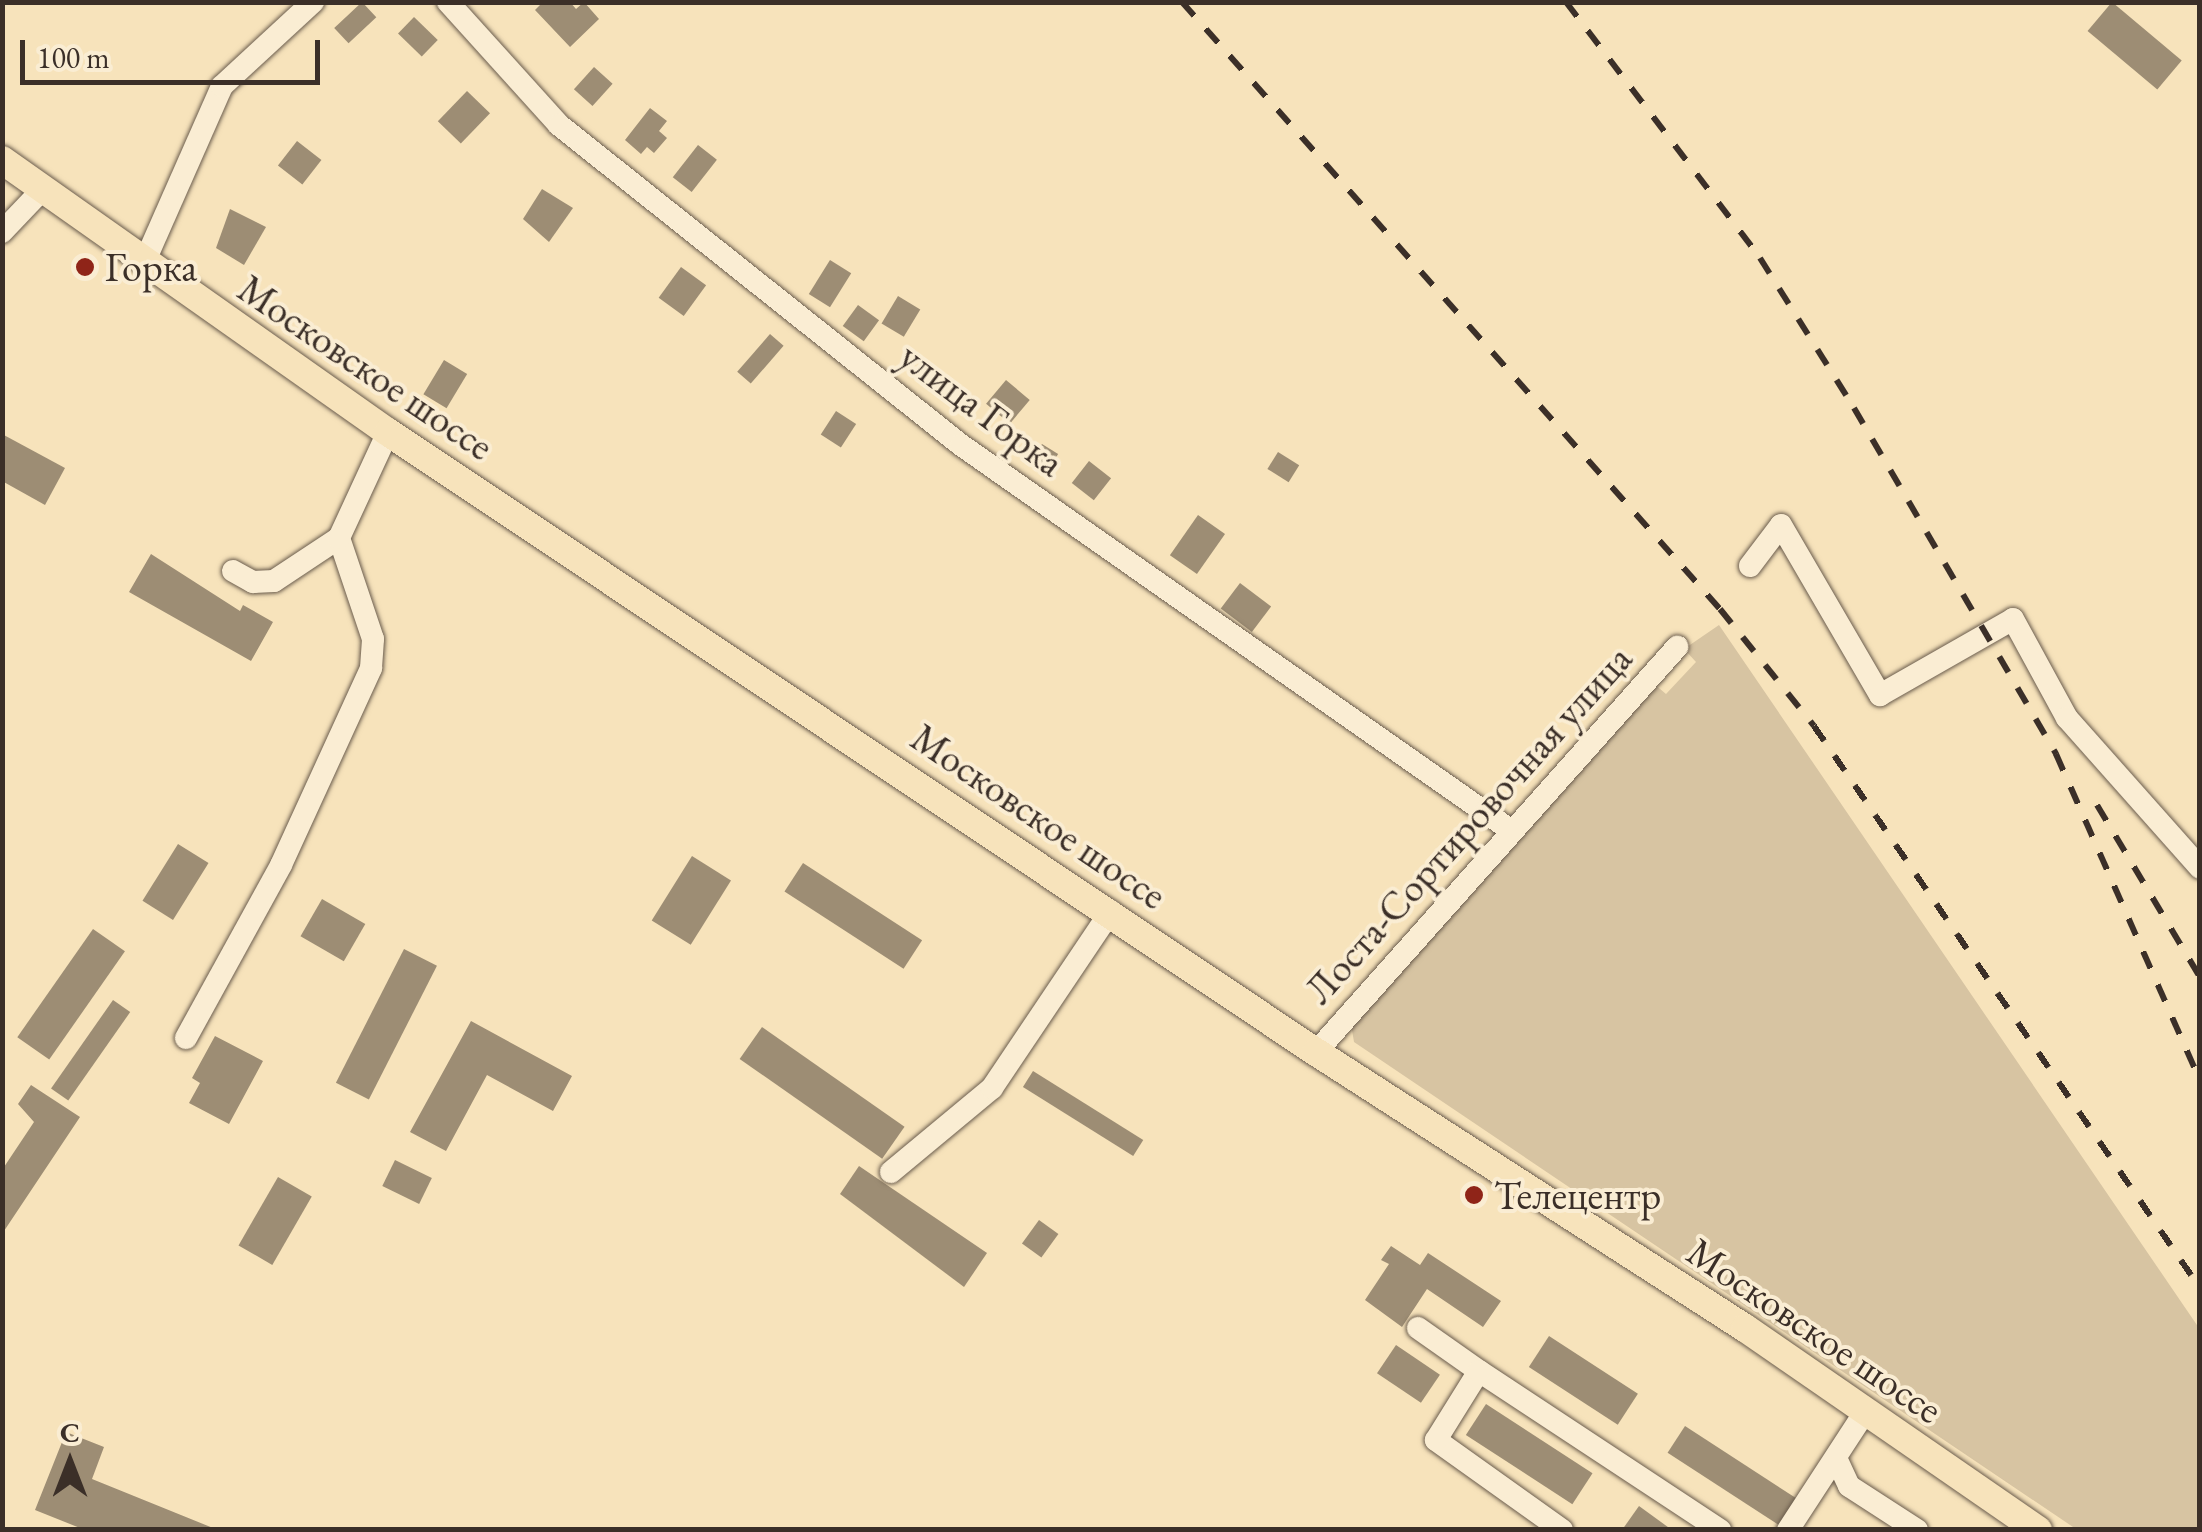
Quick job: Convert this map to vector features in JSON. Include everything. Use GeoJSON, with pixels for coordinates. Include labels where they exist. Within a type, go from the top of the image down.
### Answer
{"type":"FeatureCollection","features":[{"type":"Feature","properties":{"kind":"main road","name":"Московское шоссе"},"geometry":{"type":"LineString","coordinates":[[2,160],[388,432],[2038,1530]]}},
{"type":"Feature","properties":{"kind":"street"},"geometry":{"type":"LineString","coordinates":[[144,262],[222,86],[312,2]]}},
{"type":"Feature","properties":{"kind":"street","name":"улица Горка"},"geometry":{"type":"LineString","coordinates":[[448,2],[559,125],[961,445],[1509,830]]}},
{"type":"Feature","properties":{"kind":"street"},"geometry":{"type":"LineString","coordinates":[[2,232],[42,190]]}},
{"type":"Feature","properties":{"kind":"street"},"geometry":{"type":"LineString","coordinates":[[233,571],[254,582],[274,581],[339,538],[388,432]]}},
{"type":"Feature","properties":{"kind":"street"},"geometry":{"type":"LineString","coordinates":[[1750,566],[1781,525],[1880,695],[2013,619],[2067,718],[2200,868]]}},
{"type":"Feature","properties":{"kind":"street"},"geometry":{"type":"LineString","coordinates":[[186,1038],[281,865],[371,668],[373,639],[339,538]]}},
{"type":"Feature","properties":{"kind":"street","name":"Лоста-Сортировочная улица"},"geometry":{"type":"LineString","coordinates":[[1316,1052],[1509,830],[1677,647]]}},
{"type":"Feature","properties":{"kind":"street"},"geometry":{"type":"LineString","coordinates":[[891,1172],[992,1088],[1111,912]]}},
{"type":"Feature","properties":{"kind":"street"},"geometry":{"type":"LineString","coordinates":[[1418,1328],[1720,1530]]}},
{"type":"Feature","properties":{"kind":"street"},"geometry":{"type":"LineString","coordinates":[[1478,1371],[1436,1440],[1562,1530]]}},
{"type":"Feature","properties":{"kind":"street"},"geometry":{"type":"LineString","coordinates":[[1788,1530],[1865,1412]]}},
{"type":"Feature","properties":{"kind":"street"},"geometry":{"type":"LineString","coordinates":[[1836,1458],[1849,1486],[1917,1530]]}},
{"type":"Feature","properties":{"kind":"shaded area"},"geometry":{"type":"Polygon","coordinates":[[[1719,625],[2199,1328],[2199,1529],[2076,1529],[1354,1042],[1351,1024],[1653,683],[1666,694],[1696,662],[1684,649],[1719,625]]]}},
{"type":"Feature","properties":{"kind":"building"},"geometry":{"type":"Polygon","coordinates":[[[362,2],[376,17],[349,43],[334,28],[362,2]]]}},
{"type":"Feature","properties":{"kind":"building"},"geometry":{"type":"Polygon","coordinates":[[[543,2],[570,2],[576,9],[584,2],[599,19],[570,47],[535,10],[543,2]]]}},
{"type":"Feature","properties":{"kind":"building"},"geometry":{"type":"Polygon","coordinates":[[[2112,2],[2182,60],[2157,90],[2088,31],[2112,2]]]}},
{"type":"Feature","properties":{"kind":"building"},"geometry":{"type":"Polygon","coordinates":[[[414,17],[438,40],[422,56],[398,34],[414,17]]]}},
{"type":"Feature","properties":{"kind":"building"},"geometry":{"type":"Polygon","coordinates":[[[594,67],[613,84],[593,106],[574,89],[594,67]]]}},
{"type":"Feature","properties":{"kind":"building"},"geometry":{"type":"Polygon","coordinates":[[[467,91],[490,113],[461,143],[438,121],[467,91]]]}},
{"type":"Feature","properties":{"kind":"building"},"geometry":{"type":"Polygon","coordinates":[[[650,108],[667,121],[659,131],[667,138],[654,153],[647,147],[641,154],[625,140],[650,108]]]}},
{"type":"Feature","properties":{"kind":"building"},"geometry":{"type":"Polygon","coordinates":[[[297,141],[321,160],[302,185],[278,165],[297,141]]]}},
{"type":"Feature","properties":{"kind":"building"},"geometry":{"type":"Polygon","coordinates":[[[698,145],[717,160],[692,192],[673,177],[698,145]]]}},
{"type":"Feature","properties":{"kind":"building"},"geometry":{"type":"Polygon","coordinates":[[[542,189],[573,208],[549,242],[523,219],[542,189]]]}},
{"type":"Feature","properties":{"kind":"building"},"geometry":{"type":"Polygon","coordinates":[[[230,209],[266,227],[244,265],[216,248],[230,209]]]}},
{"type":"Feature","properties":{"kind":"building"},"geometry":{"type":"Polygon","coordinates":[[[830,260],[851,273],[830,307],[809,294],[830,260]]]}},
{"type":"Feature","properties":{"kind":"building"},"geometry":{"type":"Polygon","coordinates":[[[681,267],[706,285],[684,316],[659,298],[681,267]]]}},
{"type":"Feature","properties":{"kind":"building"},"geometry":{"type":"Polygon","coordinates":[[[898,296],[920,309],[904,337],[882,323],[898,296]]]}},
{"type":"Feature","properties":{"kind":"building"},"geometry":{"type":"Polygon","coordinates":[[[858,305],[879,320],[864,341],[843,326],[858,305]]]}},
{"type":"Feature","properties":{"kind":"building"},"geometry":{"type":"Polygon","coordinates":[[[770,334],[784,346],[751,384],[737,372],[770,334]]]}},
{"type":"Feature","properties":{"kind":"building"},"geometry":{"type":"Polygon","coordinates":[[[444,360],[467,374],[447,408],[423,394],[444,360]]]}},
{"type":"Feature","properties":{"kind":"building"},"geometry":{"type":"Polygon","coordinates":[[[1006,380],[1030,400],[1010,424],[986,404],[1006,380]]]}},
{"type":"Feature","properties":{"kind":"building"},"geometry":{"type":"Polygon","coordinates":[[[836,411],[856,424],[841,448],[821,434],[836,411]]]}},
{"type":"Feature","properties":{"kind":"building"},"geometry":{"type":"Polygon","coordinates":[[[2,434],[65,468],[45,505],[2,481],[2,434]]]}},
{"type":"Feature","properties":{"kind":"building"},"geometry":{"type":"Polygon","coordinates":[[[1042,444],[1058,454],[1049,469],[1032,459],[1042,444]]]}},
{"type":"Feature","properties":{"kind":"building"},"geometry":{"type":"Polygon","coordinates":[[[1278,452],[1299,465],[1289,482],[1267,469],[1278,452]]]}},
{"type":"Feature","properties":{"kind":"building"},"geometry":{"type":"Polygon","coordinates":[[[1089,461],[1111,478],[1094,500],[1072,483],[1089,461]]]}},
{"type":"Feature","properties":{"kind":"building"},"geometry":{"type":"Polygon","coordinates":[[[1198,515],[1225,534],[1197,574],[1170,555],[1198,515]]]}},
{"type":"Feature","properties":{"kind":"building"},"geometry":{"type":"Polygon","coordinates":[[[151,554],[240,611],[243,605],[273,622],[251,661],[129,592],[151,554]]]}},
{"type":"Feature","properties":{"kind":"building"},"geometry":{"type":"Polygon","coordinates":[[[1240,583],[1271,606],[1252,632],[1221,609],[1240,583]]]}},
{"type":"Feature","properties":{"kind":"building"},"geometry":{"type":"Polygon","coordinates":[[[178,844],[209,863],[173,920],[142,901],[178,844]]]}},
{"type":"Feature","properties":{"kind":"building"},"geometry":{"type":"Polygon","coordinates":[[[692,856],[731,880],[691,945],[652,920],[692,856]]]}},
{"type":"Feature","properties":{"kind":"building"},"geometry":{"type":"Polygon","coordinates":[[[803,863],[922,940],[904,969],[784,892],[803,863]]]}},
{"type":"Feature","properties":{"kind":"building"},"geometry":{"type":"Polygon","coordinates":[[[322,899],[365,924],[344,961],[300,936],[322,899]]]}},
{"type":"Feature","properties":{"kind":"building"},"geometry":{"type":"Polygon","coordinates":[[[93,929],[125,951],[49,1059],[17,1037],[93,929]]]}},
{"type":"Feature","properties":{"kind":"building"},"geometry":{"type":"Polygon","coordinates":[[[404,949],[437,966],[369,1099],[336,1083],[404,949]]]}},
{"type":"Feature","properties":{"kind":"building"},"geometry":{"type":"Polygon","coordinates":[[[113,1000],[130,1012],[68,1101],[51,1088],[113,1000]]]}},
{"type":"Feature","properties":{"kind":"building"},"geometry":{"type":"Polygon","coordinates":[[[471,1021],[572,1076],[553,1111],[487,1075],[446,1151],[410,1132],[471,1021]]]}},
{"type":"Feature","properties":{"kind":"building"},"geometry":{"type":"Polygon","coordinates":[[[762,1027],[905,1127],[882,1159],[740,1059],[762,1027]]]}},
{"type":"Feature","properties":{"kind":"building"},"geometry":{"type":"Polygon","coordinates":[[[215,1036],[263,1061],[229,1124],[189,1103],[200,1083],[192,1078],[215,1036]]]}},
{"type":"Feature","properties":{"kind":"building"},"geometry":{"type":"Polygon","coordinates":[[[1033,1071],[1143,1140],[1133,1156],[1023,1087],[1033,1071]]]}},
{"type":"Feature","properties":{"kind":"building"},"geometry":{"type":"Polygon","coordinates":[[[31,1085],[80,1117],[2,1234],[2,1170],[34,1122],[18,1104],[31,1085]]]}},
{"type":"Feature","properties":{"kind":"building"},"geometry":{"type":"Polygon","coordinates":[[[395,1160],[432,1178],[419,1204],[382,1186],[395,1160]]]}},
{"type":"Feature","properties":{"kind":"building"},"geometry":{"type":"Polygon","coordinates":[[[859,1166],[987,1253],[964,1287],[840,1194],[859,1166]]]}},
{"type":"Feature","properties":{"kind":"building"},"geometry":{"type":"Polygon","coordinates":[[[278,1177],[312,1196],[272,1265],[238,1245],[278,1177]]]}},
{"type":"Feature","properties":{"kind":"building"},"geometry":{"type":"Polygon","coordinates":[[[1039,1220],[1058,1234],[1041,1258],[1022,1243],[1039,1220]]]}},
{"type":"Feature","properties":{"kind":"building"},"geometry":{"type":"Polygon","coordinates":[[[1391,1246],[1420,1265],[1428,1253],[1501,1301],[1483,1327],[1427,1289],[1402,1327],[1365,1300],[1389,1264],[1381,1260],[1391,1246]]]}},
{"type":"Feature","properties":{"kind":"building"},"geometry":{"type":"Polygon","coordinates":[[[1549,1336],[1638,1394],[1618,1425],[1529,1367],[1549,1336]]]}},
{"type":"Feature","properties":{"kind":"building"},"geometry":{"type":"Polygon","coordinates":[[[1396,1345],[1440,1375],[1421,1403],[1377,1373],[1396,1345]]]}},
{"type":"Feature","properties":{"kind":"building"},"geometry":{"type":"Polygon","coordinates":[[[1486,1404],[1593,1473],[1572,1504],[1466,1435],[1486,1404]]]}},
{"type":"Feature","properties":{"kind":"building"},"geometry":{"type":"Polygon","coordinates":[[[1685,1426],[1797,1499],[1780,1526],[1668,1453],[1685,1426]]]}},
{"type":"Feature","properties":{"kind":"building"},"geometry":{"type":"Polygon","coordinates":[[[66,1432],[104,1447],[92,1479],[218,1530],[85,1530],[35,1510],[66,1432]]]}},
{"type":"Feature","properties":{"kind":"building"},"geometry":{"type":"Polygon","coordinates":[[[1639,1506],[1672,1530],[1622,1530],[1639,1506]]]}},
{"type":"Feature","properties":{"kind":"railway"},"geometry":{"type":"LineString","coordinates":[[1182,2],[1720,609],[1814,726],[2200,1288]]}},
{"type":"Feature","properties":{"kind":"railway"},"geometry":{"type":"LineString","coordinates":[[1566,2],[1760,258],[1854,408],[2056,754],[2200,1081]]}},
{"type":"Feature","properties":{"kind":"railway"},"geometry":{"type":"LineString","coordinates":[[2097,805],[2200,977]]}},
{"type":"Feature","properties":{"kind":"place","name":"Горка"},"geometry":{"type":"Point","coordinates":[85,267]}},
{"type":"Feature","properties":{"kind":"place","name":"Телецентр"},"geometry":{"type":"Point","coordinates":[1474,1195]}}]}
